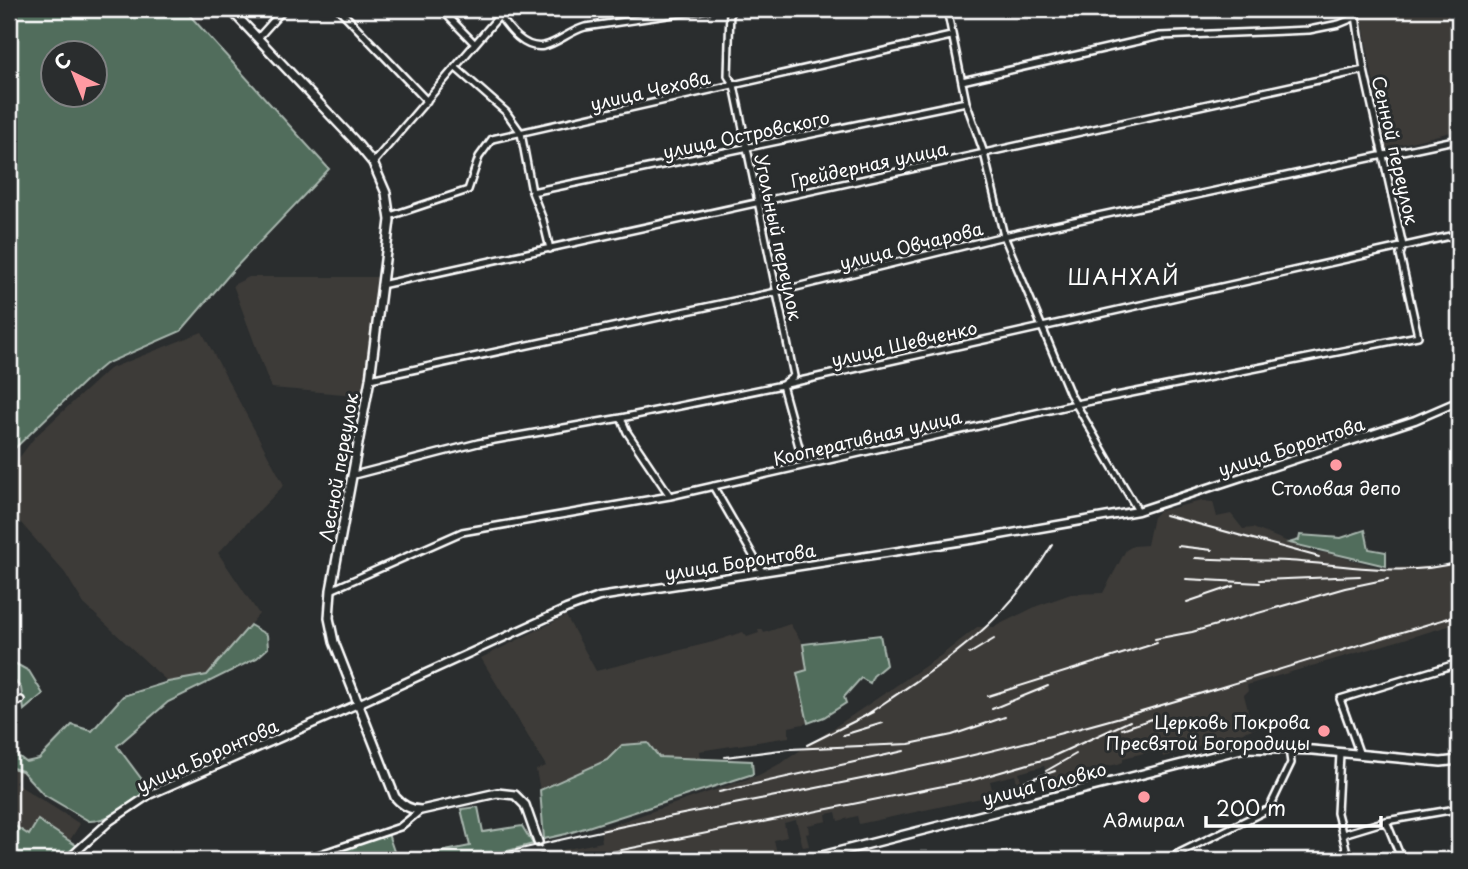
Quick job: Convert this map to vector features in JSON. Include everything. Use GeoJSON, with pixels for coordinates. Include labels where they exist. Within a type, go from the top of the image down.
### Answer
{"type":"FeatureCollection","features":[{"type":"Feature","properties":{"kind":"main road","name":"Лесной переулок"},"geometry":{"type":"LineString","coordinates":[[230,9],[354,140],[373,163],[386,193],[390,216],[370,379],[331,590],[329,618],[334,642],[395,797],[406,807],[421,810]]}},
{"type":"Feature","properties":{"kind":"main road","name":"улица Головко"},"geometry":{"type":"LineString","coordinates":[[806,860],[1245,748],[1289,749],[1441,762],[1459,760]]}},
{"type":"Feature","properties":{"kind":"main road"},"geometry":{"type":"LineString","coordinates":[[421,810],[497,793],[515,794],[526,805],[538,842]]}},
{"type":"Feature","properties":{"kind":"street"},"geometry":{"type":"LineString","coordinates":[[258,38],[284,9]]}},
{"type":"Feature","properties":{"kind":"street"},"geometry":{"type":"LineString","coordinates":[[339,9],[426,101]]}},
{"type":"Feature","properties":{"kind":"street"},"geometry":{"type":"LineString","coordinates":[[441,9],[475,44]]}},
{"type":"Feature","properties":{"kind":"street"},"geometry":{"type":"LineString","coordinates":[[373,163],[505,9]]}},
{"type":"Feature","properties":{"kind":"street"},"geometry":{"type":"LineString","coordinates":[[499,15],[511,32],[524,42],[545,46],[572,30],[585,27],[709,9]]}},
{"type":"Feature","properties":{"kind":"street","name":"Угольный переулок"},"geometry":{"type":"LineString","coordinates":[[730,9],[728,76],[734,85],[794,376],[782,385]]}},
{"type":"Feature","properties":{"kind":"street"},"geometry":{"type":"LineString","coordinates":[[947,9],[966,102],[984,153],[1004,236],[1070,394],[1138,511]]}},
{"type":"Feature","properties":{"kind":"street","name":"Сенной переулок"},"geometry":{"type":"LineString","coordinates":[[1355,9],[1364,70],[1403,246],[1400,255],[1418,336]]}},
{"type":"Feature","properties":{"kind":"street"},"geometry":{"type":"LineString","coordinates":[[962,82],[1160,36],[1309,30],[1339,24],[1356,17]]}},
{"type":"Feature","properties":{"kind":"street","name":"улица Чехова"},"geometry":{"type":"LineString","coordinates":[[390,216],[468,190],[479,157],[492,139],[951,36]]}},
{"type":"Feature","properties":{"kind":"street"},"geometry":{"type":"LineString","coordinates":[[456,68],[506,112],[522,133],[532,192],[550,249]]}},
{"type":"Feature","properties":{"kind":"street","name":"Грейдерная улица"},"geometry":{"type":"LineString","coordinates":[[381,285],[1364,70]]}},
{"type":"Feature","properties":{"kind":"street","name":"улица Островского"},"geometry":{"type":"LineString","coordinates":[[532,192],[966,102]]}},
{"type":"Feature","properties":{"kind":"street","name":"улица Овчарова"},"geometry":{"type":"LineString","coordinates":[[370,379],[776,292],[1004,236],[1459,139]]}},
{"type":"Feature","properties":{"kind":"street","name":"улица Шевченко"},"geometry":{"type":"LineString","coordinates":[[354,475],[478,443],[621,418],[782,385],[1459,234]]}},
{"type":"Feature","properties":{"kind":"street","name":"Кооперативная улица"},"geometry":{"type":"LineString","coordinates":[[331,590],[463,532],[670,496],[1076,404],[1418,336]]}},
{"type":"Feature","properties":{"kind":"street"},"geometry":{"type":"LineString","coordinates":[[782,385],[804,465]]}},
{"type":"Feature","properties":{"kind":"street","name":"улица Боронтова"},"geometry":{"type":"LineString","coordinates":[[67,860],[110,821],[142,798],[599,597],[977,539],[1138,511],[1415,421],[1459,403]]}},
{"type":"Feature","properties":{"kind":"street"},"geometry":{"type":"LineString","coordinates":[[621,418],[627,432],[670,496]]}},
{"type":"Feature","properties":{"kind":"street"},"geometry":{"type":"LineString","coordinates":[[713,486],[762,571]]}},
{"type":"Feature","properties":{"kind":"street"},"geometry":{"type":"LineString","coordinates":[[1360,755],[1340,699],[1459,663]]}},
{"type":"Feature","properties":{"kind":"street"},"geometry":{"type":"LineString","coordinates":[[9,707],[21,700]]}},
{"type":"Feature","properties":{"kind":"street"},"geometry":{"type":"LineString","coordinates":[[1165,860],[1177,858],[1269,810],[1291,763],[1289,749]]}},
{"type":"Feature","properties":{"kind":"street"},"geometry":{"type":"LineString","coordinates":[[1340,753],[1337,813],[1349,860]]}},
{"type":"Feature","properties":{"kind":"street"},"geometry":{"type":"LineString","coordinates":[[1343,834],[1386,821],[1456,809],[1459,799]]}},
{"type":"Feature","properties":{"kind":"street"},"geometry":{"type":"LineString","coordinates":[[303,860],[400,827],[421,810]]}},
{"type":"Feature","properties":{"kind":"street"},"geometry":{"type":"LineString","coordinates":[[1386,821],[1402,860]]}},
{"type":"Feature","properties":{"kind":"shaded area"},"geometry":{"type":"Polygon","coordinates":[[[1360,9],[1459,9],[1459,130],[1386,148],[1360,9]]]}},
{"type":"Feature","properties":{"kind":"shaded area"},"geometry":{"type":"Polygon","coordinates":[[[249,277],[382,277],[367,396],[271,388],[233,285],[249,277]]]}},
{"type":"Feature","properties":{"kind":"shaded area"},"geometry":{"type":"Polygon","coordinates":[[[202,332],[284,485],[218,553],[259,614],[207,675],[168,682],[84,604],[65,573],[13,514],[9,508],[9,471],[35,437],[109,369],[202,332]]]}},
{"type":"Feature","properties":{"kind":"shaded area"},"geometry":{"type":"Polygon","coordinates":[[[1202,501],[1213,502],[1217,517],[1231,514],[1243,529],[1253,528],[1313,552],[1327,553],[1381,568],[1438,567],[1459,561],[1459,623],[1247,685],[1248,691],[1244,695],[1250,718],[1254,720],[1256,728],[1163,757],[1161,749],[1123,758],[1123,762],[1118,764],[1063,775],[1064,783],[1050,787],[1044,766],[1019,773],[1025,794],[1020,795],[1015,775],[990,781],[992,789],[1007,785],[1010,797],[983,803],[981,798],[859,824],[857,816],[838,821],[836,812],[826,814],[827,821],[808,825],[809,833],[806,834],[809,846],[803,847],[796,820],[784,823],[787,837],[774,840],[777,853],[769,857],[767,855],[743,860],[556,860],[558,851],[602,842],[600,829],[759,775],[783,762],[943,654],[977,627],[994,627],[1037,606],[1071,594],[1103,593],[1126,550],[1133,546],[1147,545],[1153,517],[1159,511],[1202,501]]]}},
{"type":"Feature","properties":{"kind":"shaded area"},"geometry":{"type":"Polygon","coordinates":[[[566,616],[596,671],[743,632],[747,637],[759,633],[758,630],[762,629],[764,633],[790,624],[803,644],[807,670],[797,674],[808,723],[789,727],[789,737],[699,751],[700,760],[659,757],[622,745],[607,760],[540,790],[536,770],[546,766],[481,658],[566,616]]]}},
{"type":"Feature","properties":{"kind":"shaded area"},"geometry":{"type":"Polygon","coordinates":[[[9,767],[22,771],[15,783],[80,824],[70,840],[39,821],[29,835],[9,822],[9,767]]]}},
{"type":"Feature","properties":{"kind":"green space"},"geometry":{"type":"Polygon","coordinates":[[[9,9],[184,9],[329,169],[234,269],[181,331],[105,364],[9,454],[9,9]]]}},
{"type":"Feature","properties":{"kind":"green space"},"geometry":{"type":"Polygon","coordinates":[[[1365,530],[1369,549],[1386,552],[1386,566],[1289,543],[1299,540],[1300,535],[1341,538],[1365,530]]]}},
{"type":"Feature","properties":{"kind":"green space"},"geometry":{"type":"Polygon","coordinates":[[[250,625],[267,635],[268,648],[257,658],[168,702],[117,746],[149,789],[120,810],[105,818],[89,821],[43,794],[22,771],[9,767],[9,749],[26,762],[39,759],[72,725],[92,731],[123,696],[168,682],[207,675],[250,625]]]}},
{"type":"Feature","properties":{"kind":"green space"},"geometry":{"type":"Polygon","coordinates":[[[880,635],[886,665],[873,676],[870,683],[861,678],[844,697],[846,703],[824,717],[808,723],[797,673],[807,670],[803,644],[880,635]]]}},
{"type":"Feature","properties":{"kind":"green space"},"geometry":{"type":"Polygon","coordinates":[[[9,660],[29,671],[43,694],[24,710],[21,688],[15,681],[9,691],[9,660]]]}},
{"type":"Feature","properties":{"kind":"green space"},"geometry":{"type":"Polygon","coordinates":[[[648,743],[659,757],[752,761],[753,774],[544,839],[540,790],[607,760],[622,745],[648,743]]]}},
{"type":"Feature","properties":{"kind":"green space"},"geometry":{"type":"Polygon","coordinates":[[[478,807],[483,832],[522,826],[533,844],[475,860],[401,860],[470,846],[461,809],[478,807]]]}},
{"type":"Feature","properties":{"kind":"green space"},"geometry":{"type":"Polygon","coordinates":[[[38,820],[80,848],[67,860],[17,860],[9,856],[9,822],[29,835],[38,820]]]}},
{"type":"Feature","properties":{"kind":"green space"},"geometry":{"type":"Polygon","coordinates":[[[387,831],[397,860],[303,860],[387,831]]]}},
{"type":"Feature","properties":{"kind":"tunnel"},"geometry":{"type":"LineString","coordinates":[[538,842],[542,859]]}},
{"type":"Feature","properties":{"kind":"railway"},"geometry":{"type":"LineString","coordinates":[[1165,515],[1319,557]]}},
{"type":"Feature","properties":{"kind":"railway"},"geometry":{"type":"LineString","coordinates":[[866,715],[946,660],[992,622],[1013,600],[1052,545]]}},
{"type":"Feature","properties":{"kind":"railway"},"geometry":{"type":"LineString","coordinates":[[1178,546],[1212,550]]}},
{"type":"Feature","properties":{"kind":"railway"},"geometry":{"type":"LineString","coordinates":[[1195,558],[1287,561],[1395,570],[1438,567],[1459,562]]}},
{"type":"Feature","properties":{"kind":"railway"},"geometry":{"type":"LineString","coordinates":[[1260,580],[1360,576]]}},
{"type":"Feature","properties":{"kind":"railway"},"geometry":{"type":"LineString","coordinates":[[1186,579],[1260,583]]}},
{"type":"Feature","properties":{"kind":"railway"},"geometry":{"type":"LineString","coordinates":[[1155,639],[1192,632],[1345,588],[1388,579]]}},
{"type":"Feature","properties":{"kind":"railway"},"geometry":{"type":"LineString","coordinates":[[1187,602],[1234,586]]}},
{"type":"Feature","properties":{"kind":"railway"},"geometry":{"type":"LineString","coordinates":[[477,860],[598,831],[904,770],[1027,742],[1090,726],[1459,615]]}},
{"type":"Feature","properties":{"kind":"railway"},"geometry":{"type":"LineString","coordinates":[[969,654],[994,639]]}},
{"type":"Feature","properties":{"kind":"railway"},"geometry":{"type":"LineString","coordinates":[[988,696],[1157,643]]}},
{"type":"Feature","properties":{"kind":"railway"},"geometry":{"type":"LineString","coordinates":[[992,709],[1048,686]]}},
{"type":"Feature","properties":{"kind":"railway"},"geometry":{"type":"LineString","coordinates":[[807,745],[873,712]]}},
{"type":"Feature","properties":{"kind":"railway"},"geometry":{"type":"LineString","coordinates":[[725,757],[789,749],[909,744],[952,735],[1005,717]]}},
{"type":"Feature","properties":{"kind":"railway"},"geometry":{"type":"LineString","coordinates":[[1122,729],[1152,719]]}},
{"type":"Feature","properties":{"kind":"railway"},"geometry":{"type":"LineString","coordinates":[[572,860],[973,780],[1049,758],[1130,721]]}},
{"type":"Feature","properties":{"kind":"railway"},"geometry":{"type":"LineString","coordinates":[[843,735],[883,723]]}},
{"type":"Feature","properties":{"kind":"railway"},"geometry":{"type":"LineString","coordinates":[[719,792],[904,751]]}},
{"type":"Feature","properties":{"kind":"railway"},"geometry":{"type":"LineString","coordinates":[[1046,771],[1076,754]]}},
{"type":"Feature","properties":{"kind":"railway"},"geometry":{"type":"LineString","coordinates":[[1025,781],[1055,771]]}},
{"type":"Feature","properties":{"kind":"place","name":"Столовая депо"},"geometry":{"type":"Point","coordinates":[1336,465]}},
{"type":"Feature","properties":{"kind":"place","name":"Церковь Покрова Пресвятой Богородицы"},"geometry":{"type":"Point","coordinates":[1324,731]}},
{"type":"Feature","properties":{"kind":"place","name":"Адмирал"},"geometry":{"type":"Point","coordinates":[1144,797]}},
{"type":"Feature","properties":{"kind":"district","name":"ШАНХАЙ"},"geometry":{"type":"Point","coordinates":[1124,276]}}]}
